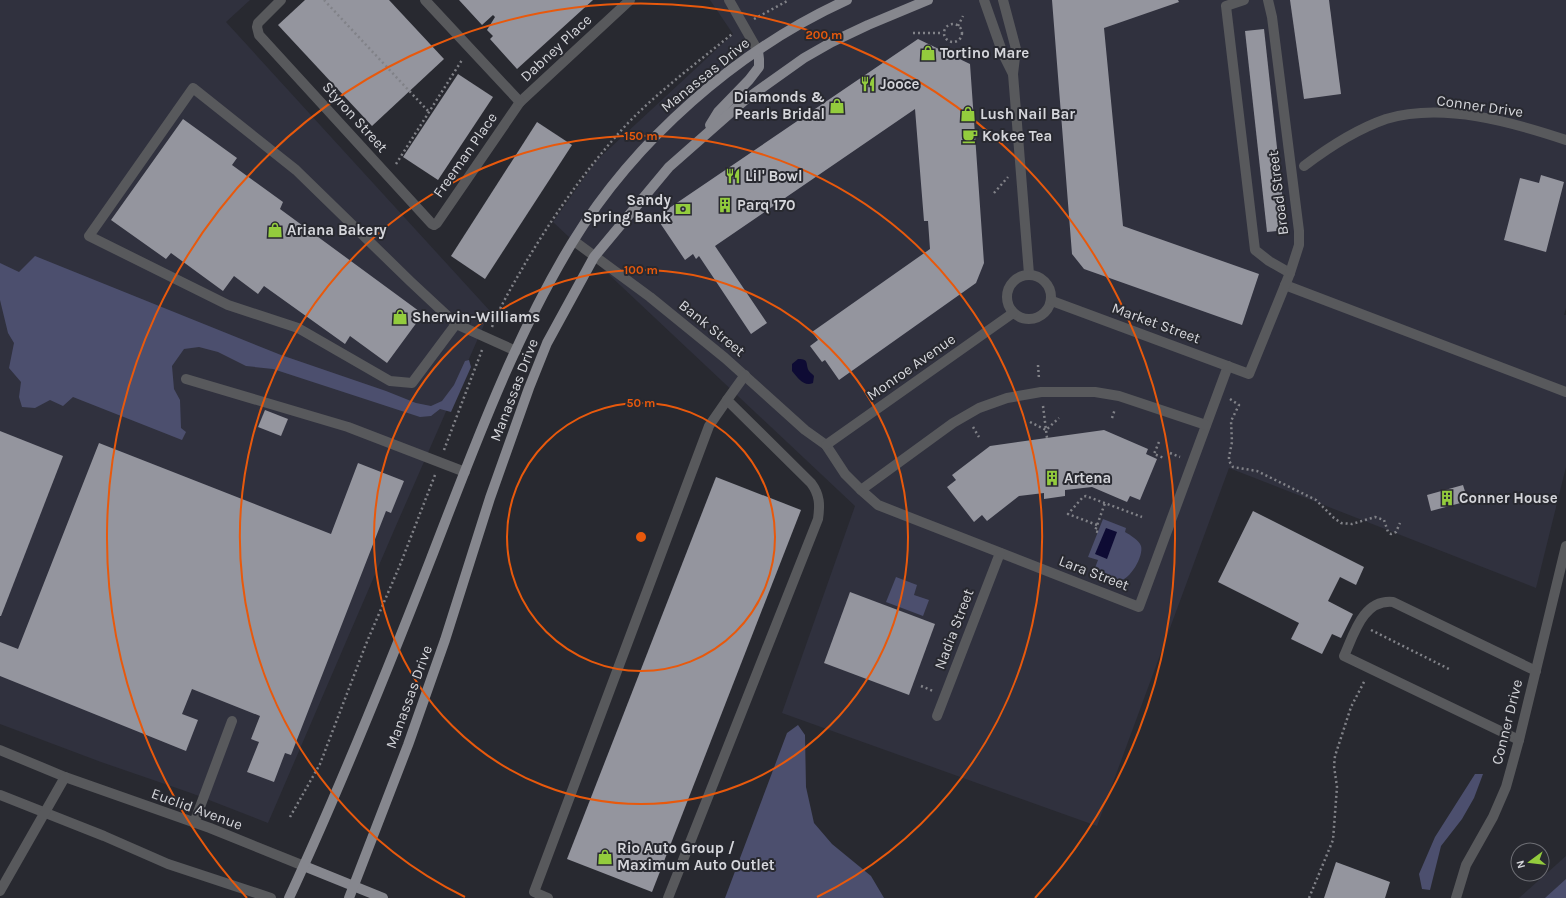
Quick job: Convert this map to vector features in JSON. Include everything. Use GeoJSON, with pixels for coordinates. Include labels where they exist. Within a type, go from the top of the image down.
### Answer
{"type":"FeatureCollection","features":[{"type":"Feature","properties":{"kind":"main road","name":"Manassas Drive"},"geometry":{"type":"LineString","coordinates":[[289,898],[352,754],[480,432],[530,320],[574,241],[599,204],[628,168],[659,133],[712,84],[758,51],[796,27],[846,0]]}},
{"type":"Feature","properties":{"kind":"main road","name":"Manassas Drive"},"geometry":{"type":"LineString","coordinates":[[349,898],[408,745],[445,640],[490,498],[529,388],[547,343],[594,256],[668,167],[745,100],[804,58],[868,25],[928,0]]}},
{"type":"Feature","properties":{"kind":"main road"},"geometry":{"type":"LineString","coordinates":[[705,134],[718,112],[750,80],[759,67],[758,51]]}},
{"type":"Feature","properties":{"kind":"main road","name":"Euclid Avenue"},"geometry":{"type":"LineString","coordinates":[[304,866],[383,898]]}},
{"type":"Feature","properties":{"kind":"street","name":"Styron Street"},"geometry":{"type":"LineString","coordinates":[[281,0],[260,19],[257,27],[259,35],[434,225]]}},
{"type":"Feature","properties":{"kind":"street"},"geometry":{"type":"LineString","coordinates":[[425,0],[520,102]]}},
{"type":"Feature","properties":{"kind":"street","name":"Dabney Place"},"geometry":{"type":"LineString","coordinates":[[520,102],[630,0]]}},
{"type":"Feature","properties":{"kind":"street"},"geometry":{"type":"LineString","coordinates":[[729,0],[758,51]]}},
{"type":"Feature","properties":{"kind":"street"},"geometry":{"type":"LineString","coordinates":[[984,0],[1002,54],[1013,74]]}},
{"type":"Feature","properties":{"kind":"street"},"geometry":{"type":"LineString","coordinates":[[1003,0],[1016,49],[1013,74],[1029,274]]}},
{"type":"Feature","properties":{"kind":"street"},"geometry":{"type":"LineString","coordinates":[[1244,0],[1226,6],[1255,250],[1269,261],[1290,273]]}},
{"type":"Feature","properties":{"kind":"street","name":"Broad Street"},"geometry":{"type":"LineString","coordinates":[[1249,374],[1286,285],[1298,245],[1299,231],[1272,17],[1268,0]]}},
{"type":"Feature","properties":{"kind":"street"},"geometry":{"type":"LineString","coordinates":[[456,324],[412,383],[390,381],[298,328],[228,305],[89,236],[193,88],[296,170],[456,324],[516,351]]}},
{"type":"Feature","properties":{"kind":"street","name":"Freeman Place"},"geometry":{"type":"LineString","coordinates":[[434,225],[437,223],[520,102]]}},
{"type":"Feature","properties":{"kind":"street","name":"Conner Drive"},"geometry":{"type":"LineString","coordinates":[[1304,166],[1324,151],[1362,130],[1387,119],[1413,114],[1439,112],[1487,118],[1532,129],[1566,140]]}},
{"type":"Feature","properties":{"kind":"street","name":"Bank Street"},"geometry":{"type":"LineString","coordinates":[[574,241],[650,297],[745,375],[804,430],[826,445]]}},
{"type":"Feature","properties":{"kind":"street"},"geometry":{"type":"LineString","coordinates":[[1029,274],[1044,280],[1052,293],[1052,301],[1045,313],[1039,317],[1026,319],[1013,313],[1007,299],[1007,292],[1015,279],[1029,274]]}},
{"type":"Feature","properties":{"kind":"street"},"geometry":{"type":"LineString","coordinates":[[1286,285],[1566,392]]}},
{"type":"Feature","properties":{"kind":"street","name":"Market Street"},"geometry":{"type":"LineString","coordinates":[[1052,301],[1249,374]]}},
{"type":"Feature","properties":{"kind":"street","name":"Monroe Avenue"},"geometry":{"type":"LineString","coordinates":[[826,445],[1013,313]]}},
{"type":"Feature","properties":{"kind":"street","name":"Lara Street"},"geometry":{"type":"LineString","coordinates":[[826,445],[846,474],[870,499],[884,508],[1139,607],[1228,366]]}},
{"type":"Feature","properties":{"kind":"street"},"geometry":{"type":"LineString","coordinates":[[548,898],[534,892],[709,426],[745,375]]}},
{"type":"Feature","properties":{"kind":"street"},"geometry":{"type":"LineString","coordinates":[[186,379],[348,427],[465,472]]}},
{"type":"Feature","properties":{"kind":"street"},"geometry":{"type":"LineString","coordinates":[[861,490],[953,423],[979,408],[1006,398],[1041,392],[1095,392],[1119,396],[1206,425]]}},
{"type":"Feature","properties":{"kind":"street"},"geometry":{"type":"LineString","coordinates":[[668,898],[815,526],[820,509],[819,497],[816,489],[811,483],[726,400]]}},
{"type":"Feature","properties":{"kind":"street","name":"Conner Drive"},"geometry":{"type":"LineString","coordinates":[[1456,898],[1466,865],[1493,817],[1506,787],[1519,740],[1566,546]]}},
{"type":"Feature","properties":{"kind":"street","name":"Nadia Street"},"geometry":{"type":"LineString","coordinates":[[937,716],[1000,553]]}},
{"type":"Feature","properties":{"kind":"street"},"geometry":{"type":"LineString","coordinates":[[1519,740],[1344,656],[1358,624],[1365,613],[1374,605],[1386,601],[1393,602],[1536,671]]}},
{"type":"Feature","properties":{"kind":"street"},"geometry":{"type":"LineString","coordinates":[[194,823],[232,721]]}},
{"type":"Feature","properties":{"kind":"street","name":"Euclid Avenue"},"geometry":{"type":"LineString","coordinates":[[0,750],[65,778],[194,823],[304,866]]}},
{"type":"Feature","properties":{"kind":"street"},"geometry":{"type":"LineString","coordinates":[[0,891],[46,814],[65,778]]}},
{"type":"Feature","properties":{"kind":"street"},"geometry":{"type":"LineString","coordinates":[[0,795],[104,836],[168,864],[271,898]]}},
{"type":"Feature","properties":{"kind":"path"},"geometry":{"type":"LineString","coordinates":[[324,0],[429,112]]}},
{"type":"Feature","properties":{"kind":"path"},"geometry":{"type":"LineString","coordinates":[[754,19],[789,0]]}},
{"type":"Feature","properties":{"kind":"path"},"geometry":{"type":"LineString","coordinates":[[958,26],[964,16]]}},
{"type":"Feature","properties":{"kind":"path"},"geometry":{"type":"LineString","coordinates":[[950,24],[961,28],[962,34],[957,42],[950,42],[947,41],[943,33],[945,28],[950,24]]}},
{"type":"Feature","properties":{"kind":"path"},"geometry":{"type":"LineString","coordinates":[[494,323],[513,284],[543,234],[601,154],[628,123],[652,100],[736,31]]}},
{"type":"Feature","properties":{"kind":"path"},"geometry":{"type":"LineString","coordinates":[[913,33],[943,33]]}},
{"type":"Feature","properties":{"kind":"path"},"geometry":{"type":"LineString","coordinates":[[388,176],[470,48]]}},
{"type":"Feature","properties":{"kind":"path"},"geometry":{"type":"LineString","coordinates":[[444,450],[479,358]]}},
{"type":"Feature","properties":{"kind":"path"},"geometry":{"type":"LineString","coordinates":[[1038,365],[1039,377]]}},
{"type":"Feature","properties":{"kind":"path"},"geometry":{"type":"LineString","coordinates":[[1228,398],[1239,404],[1231,421],[1232,442],[1229,457],[1230,463],[1233,467],[1257,471],[1317,501],[1341,523],[1352,524],[1377,518],[1384,520],[1388,532],[1391,534],[1396,532],[1400,523]]}},
{"type":"Feature","properties":{"kind":"path"},"geometry":{"type":"LineString","coordinates":[[1043,405],[1047,438]]}},
{"type":"Feature","properties":{"kind":"path"},"geometry":{"type":"LineString","coordinates":[[1046,430],[1059,418]]}},
{"type":"Feature","properties":{"kind":"path"},"geometry":{"type":"LineString","coordinates":[[1030,422],[1046,430]]}},
{"type":"Feature","properties":{"kind":"path"},"geometry":{"type":"LineString","coordinates":[[1159,442],[1154,454],[1164,458]]}},
{"type":"Feature","properties":{"kind":"path"},"geometry":{"type":"LineString","coordinates":[[290,817],[320,764],[366,644],[400,565],[433,480]]}},
{"type":"Feature","properties":{"kind":"path"},"geometry":{"type":"LineString","coordinates":[[1097,525],[1068,514],[1083,497],[1086,496],[1142,517]]}},
{"type":"Feature","properties":{"kind":"path"},"geometry":{"type":"LineString","coordinates":[[1098,532],[1095,531],[1105,503]]}},
{"type":"Feature","properties":{"kind":"path"},"geometry":{"type":"LineString","coordinates":[[1358,624],[1451,670]]}},
{"type":"Feature","properties":{"kind":"path"},"geometry":{"type":"LineString","coordinates":[[1309,898],[1333,840],[1337,786],[1334,766],[1335,756],[1351,707],[1359,690]]}},
{"type":"Feature","properties":{"kind":"shaded area"},"geometry":{"type":"Polygon","coordinates":[[[0,0],[250,0],[226,22],[490,311],[268,823],[191,793],[101,762],[0,724],[0,0]]]}},
{"type":"Feature","properties":{"kind":"shaded area"},"geometry":{"type":"Polygon","coordinates":[[[710,0],[1566,0],[1566,308],[1564,315],[1566,315],[1566,467],[1536,588],[1229,468],[1097,826],[782,713],[855,506],[553,222],[596,161],[733,34],[710,0]]]}},
{"type":"Feature","properties":{"kind":"shaded area"},"geometry":{"type":"Polygon","coordinates":[[[35,256],[281,355],[386,391],[416,403],[431,406],[442,401],[454,385],[465,361],[469,360],[471,367],[451,412],[440,409],[431,416],[420,417],[273,369],[246,366],[218,352],[199,347],[184,349],[172,366],[174,389],[180,400],[181,428],[186,432],[182,440],[73,397],[63,406],[50,400],[35,408],[22,407],[19,397],[21,382],[9,368],[14,343],[8,333],[0,300],[0,263],[19,272],[35,256]]]}},
{"type":"Feature","properties":{"kind":"shaded area"},"geometry":{"type":"Polygon","coordinates":[[[798,359],[806,361],[809,371],[814,376],[813,383],[804,383],[792,371],[792,364],[798,359]]]}},
{"type":"Feature","properties":{"kind":"shaded area"},"geometry":{"type":"Polygon","coordinates":[[[1103,519],[1126,528],[1125,532],[1132,536],[1141,546],[1140,556],[1135,567],[1128,577],[1123,580],[1116,581],[1093,573],[1098,560],[1088,557],[1103,519]]]}},
{"type":"Feature","properties":{"kind":"shaded area"},"geometry":{"type":"Polygon","coordinates":[[[1106,528],[1117,532],[1107,559],[1095,554],[1106,528]]]}},
{"type":"Feature","properties":{"kind":"shaded area"},"geometry":{"type":"Polygon","coordinates":[[[896,577],[917,585],[914,595],[929,600],[923,616],[886,602],[896,577]]]}},
{"type":"Feature","properties":{"kind":"shaded area"},"geometry":{"type":"Polygon","coordinates":[[[798,725],[805,735],[806,787],[814,823],[832,844],[871,876],[884,898],[725,898],[787,733],[798,725]]]}},
{"type":"Feature","properties":{"kind":"shaded area"},"geometry":{"type":"Polygon","coordinates":[[[1475,774],[1483,774],[1474,798],[1462,819],[1441,846],[1430,890],[1422,889],[1419,874],[1435,837],[1475,774]]]}},
{"type":"Feature","properties":{"kind":"shaded area"},"geometry":{"type":"Polygon","coordinates":[[[1566,856],[1566,898],[1519,898],[1537,882],[1550,882],[1550,870],[1566,856]]]}},
{"type":"Feature","properties":{"kind":"shaded area"},"geometry":{"type":"Polygon","coordinates":[[[1566,879],[1566,898],[1545,898],[1566,879]]]}},
{"type":"Feature","properties":{"kind":"building"},"geometry":{"type":"Polygon","coordinates":[[[305,0],[389,0],[444,59],[372,126],[278,25],[305,0]]]}},
{"type":"Feature","properties":{"kind":"building"},"geometry":{"type":"Polygon","coordinates":[[[459,0],[593,0],[517,69],[490,39],[493,36],[487,30],[495,17],[493,15],[482,25],[459,0]]]}},
{"type":"Feature","properties":{"kind":"building"},"geometry":{"type":"Polygon","coordinates":[[[1052,0],[1178,0],[1179,2],[1104,28],[1123,226],[1259,274],[1242,325],[1084,269],[1072,254],[1052,0]]]}},
{"type":"Feature","properties":{"kind":"building"},"geometry":{"type":"Polygon","coordinates":[[[1290,0],[1329,0],[1341,94],[1304,99],[1290,0]]]}},
{"type":"Feature","properties":{"kind":"building"},"geometry":{"type":"Polygon","coordinates":[[[1264,29],[1286,230],[1267,232],[1245,31],[1264,29]]]}},
{"type":"Feature","properties":{"kind":"building","name":"Parq 170"},"geometry":{"type":"Polygon","coordinates":[[[918,39],[970,64],[984,263],[976,283],[839,380],[825,360],[822,362],[810,346],[818,340],[812,332],[930,249],[928,221],[924,221],[915,109],[715,246],[767,323],[751,334],[699,256],[696,259],[693,254],[685,260],[656,217],[918,39]]]}},
{"type":"Feature","properties":{"kind":"building"},"geometry":{"type":"Polygon","coordinates":[[[458,74],[493,97],[438,180],[403,157],[458,74]]]}},
{"type":"Feature","properties":{"kind":"building"},"geometry":{"type":"Polygon","coordinates":[[[183,119],[237,158],[232,165],[283,202],[280,209],[423,314],[387,363],[350,336],[345,344],[264,286],[258,294],[234,276],[223,291],[171,253],[166,259],[111,220],[183,119]]]}},
{"type":"Feature","properties":{"kind":"building"},"geometry":{"type":"Polygon","coordinates":[[[537,122],[572,145],[485,279],[451,256],[537,122]]]}},
{"type":"Feature","properties":{"kind":"building"},"geometry":{"type":"Polygon","coordinates":[[[1541,175],[1564,182],[1546,252],[1504,240],[1520,178],[1539,183],[1541,175]]]}},
{"type":"Feature","properties":{"kind":"building"},"geometry":{"type":"Polygon","coordinates":[[[265,410],[288,419],[281,436],[258,427],[265,410]]]}},
{"type":"Feature","properties":{"kind":"building","name":"Artena"},"geometry":{"type":"Polygon","coordinates":[[[1104,430],[1148,449],[1146,454],[1157,459],[1140,500],[1130,496],[1127,502],[1092,487],[1065,490],[1065,496],[1044,499],[1044,493],[1019,496],[987,521],[982,515],[974,522],[947,487],[956,480],[952,475],[990,446],[1104,430]]]}},
{"type":"Feature","properties":{"kind":"building"},"geometry":{"type":"Polygon","coordinates":[[[0,431],[63,456],[1,616],[0,616],[0,431]]]}},
{"type":"Feature","properties":{"kind":"building"},"geometry":{"type":"Polygon","coordinates":[[[99,443],[331,534],[358,463],[404,481],[391,513],[386,511],[291,755],[285,753],[274,782],[247,772],[259,742],[251,739],[260,716],[192,689],[182,714],[198,720],[186,751],[0,676],[0,642],[18,649],[99,443]]]}},
{"type":"Feature","properties":{"kind":"building"},"geometry":{"type":"Polygon","coordinates":[[[716,477],[801,510],[652,892],[567,859],[716,477]]]}},
{"type":"Feature","properties":{"kind":"building","name":"Conner House"},"geometry":{"type":"Polygon","coordinates":[[[1463,485],[1468,501],[1431,511],[1427,495],[1463,485]]]}},
{"type":"Feature","properties":{"kind":"building"},"geometry":{"type":"Polygon","coordinates":[[[1253,511],[1364,567],[1356,585],[1340,577],[1328,601],[1353,614],[1341,638],[1332,634],[1322,654],[1291,639],[1299,623],[1218,582],[1253,511]]]}},
{"type":"Feature","properties":{"kind":"building"},"geometry":{"type":"Polygon","coordinates":[[[850,592],[935,624],[909,695],[824,663],[850,592]]]}},
{"type":"Feature","properties":{"kind":"building"},"geometry":{"type":"Polygon","coordinates":[[[1336,862],[1390,882],[1385,898],[1324,898],[1336,862]]]}},
{"type":"Feature","properties":{"kind":"place","name":"Tortino Mare"},"geometry":{"type":"Point","coordinates":[928,53]}},
{"type":"Feature","properties":{"kind":"place","name":"Jooce"},"geometry":{"type":"Point","coordinates":[868,84]}},
{"type":"Feature","properties":{"kind":"place","name":"Diamonds & Pearls Bridal"},"geometry":{"type":"Point","coordinates":[837,106]}},
{"type":"Feature","properties":{"kind":"place","name":"Lush Nail Bar"},"geometry":{"type":"Point","coordinates":[968,114]}},
{"type":"Feature","properties":{"kind":"place","name":"Kokee Tea"},"geometry":{"type":"Point","coordinates":[970,136]}},
{"type":"Feature","properties":{"kind":"place","name":"Lil' Bowl"},"geometry":{"type":"Point","coordinates":[733,176]}},
{"type":"Feature","properties":{"kind":"place","name":"Parq 170"},"geometry":{"type":"Point","coordinates":[725,205]}},
{"type":"Feature","properties":{"kind":"place","name":"Sandy Spring Bank"},"geometry":{"type":"Point","coordinates":[683,209]}},
{"type":"Feature","properties":{"kind":"place","name":"Ariana Bakery"},"geometry":{"type":"Point","coordinates":[275,230]}},
{"type":"Feature","properties":{"kind":"place","name":"Sherwin-Williams"},"geometry":{"type":"Point","coordinates":[400,317]}},
{"type":"Feature","properties":{"kind":"place","name":"Artena"},"geometry":{"type":"Point","coordinates":[1052,478]}},
{"type":"Feature","properties":{"kind":"place","name":"Conner House"},"geometry":{"type":"Point","coordinates":[1447,498]}},
{"type":"Feature","properties":{"kind":"place","name":"Rio Auto Group / Maximum Auto Outlet"},"geometry":{"type":"Point","coordinates":[605,857]}}]}
